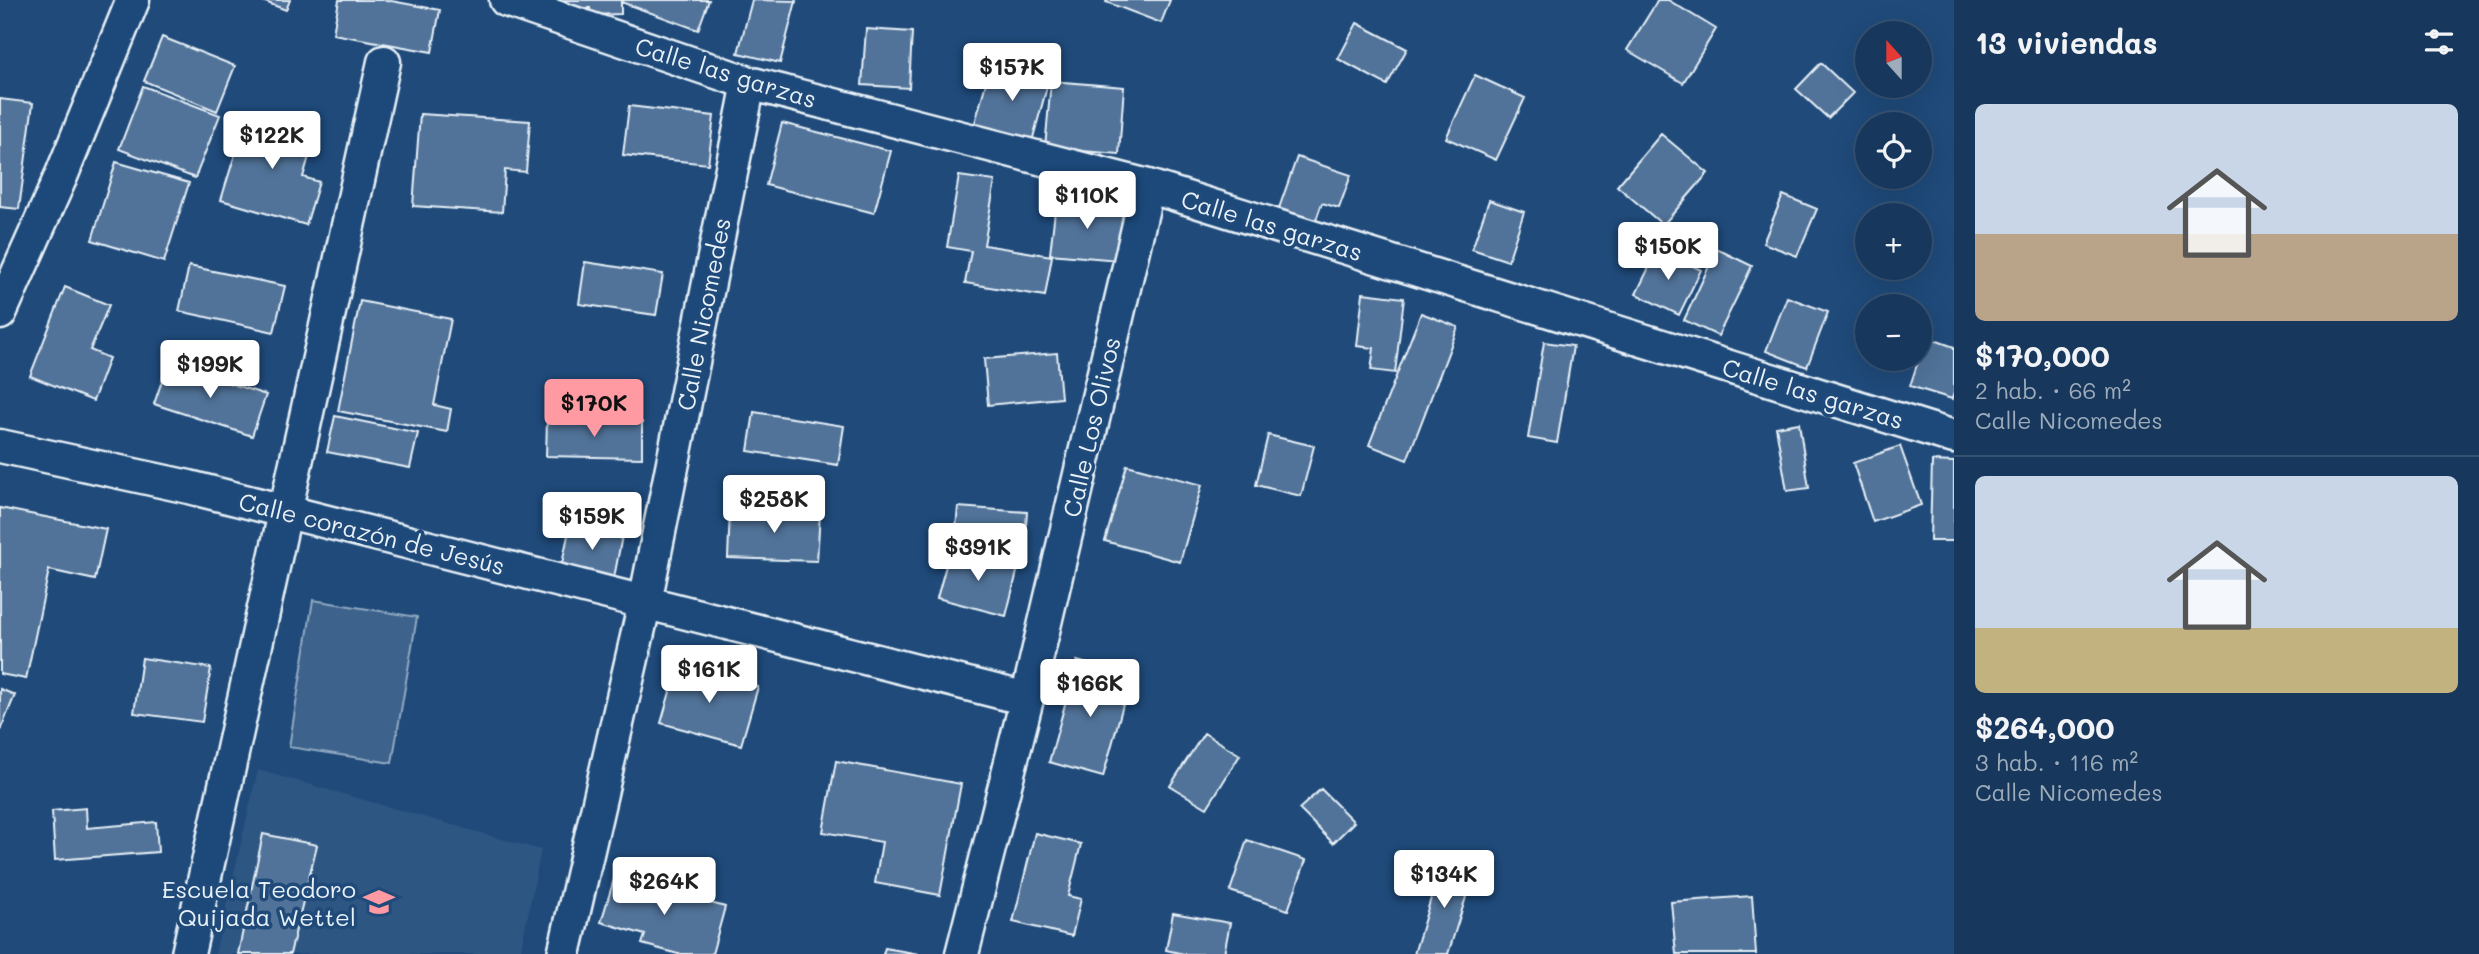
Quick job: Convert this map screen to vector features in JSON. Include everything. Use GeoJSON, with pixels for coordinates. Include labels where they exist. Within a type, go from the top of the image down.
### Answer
{"type":"FeatureCollection","features":[{"type":"Feature","properties":{"kind":"street"},"geometry":{"type":"LineString","coordinates":[[0,313],[12,254],[62,174],[133,0]]}},
{"type":"Feature","properties":{"kind":"street","name":"Calle las garzas"},"geometry":{"type":"LineString","coordinates":[[506,0],[749,83],[1148,186],[1954,437]]}},
{"type":"Feature","properties":{"kind":"street"},"geometry":{"type":"LineString","coordinates":[[188,954],[384,62]]}},
{"type":"Feature","properties":{"kind":"street","name":"Calle Nicomedes"},"geometry":{"type":"LineString","coordinates":[[564,954],[645,602],[749,83]]}},
{"type":"Feature","properties":{"kind":"street","name":"Calle Los Olivos"},"geometry":{"type":"LineString","coordinates":[[962,954],[1027,699],[1148,186]]}},
{"type":"Feature","properties":{"kind":"street","name":"Calle corazón de Jesús"},"geometry":{"type":"LineString","coordinates":[[0,446],[189,487],[1027,699]]}},
{"type":"Feature","properties":{"kind":"shaded area"},"geometry":{"type":"Polygon","coordinates":[[[313,600],[417,617],[392,763],[289,747],[313,600]]]}},
{"type":"Feature","properties":{"kind":"shaded area","name":"Escuela Teodoro Quijada Wettel"},"geometry":{"type":"Polygon","coordinates":[[[258,770],[541,850],[520,954],[215,954],[258,770]]]}},
{"type":"Feature","properties":{"kind":"building"},"geometry":{"type":"Polygon","coordinates":[[[260,0],[290,0],[286,10],[260,0]]]}},
{"type":"Feature","properties":{"kind":"building"},"geometry":{"type":"Polygon","coordinates":[[[339,0],[386,0],[440,10],[432,52],[333,34],[339,0]]]}},
{"type":"Feature","properties":{"kind":"building"},"geometry":{"type":"Polygon","coordinates":[[[551,0],[621,0],[621,14],[590,15],[590,8],[552,9],[551,0]]]}},
{"type":"Feature","properties":{"kind":"building"},"geometry":{"type":"Polygon","coordinates":[[[709,0],[698,30],[621,2],[709,0]]]}},
{"type":"Feature","properties":{"kind":"building"},"geometry":{"type":"Polygon","coordinates":[[[752,0],[796,1],[780,63],[738,53],[752,0]]]}},
{"type":"Feature","properties":{"kind":"building"},"geometry":{"type":"Polygon","coordinates":[[[1170,0],[1161,23],[1106,2],[1170,0]]]}},
{"type":"Feature","properties":{"kind":"building"},"geometry":{"type":"Polygon","coordinates":[[[1658,0],[1668,0],[1716,29],[1683,83],[1627,50],[1658,0]]]}},
{"type":"Feature","properties":{"kind":"building"},"geometry":{"type":"Polygon","coordinates":[[[1357,23],[1407,49],[1387,85],[1338,59],[1357,23]]]}},
{"type":"Feature","properties":{"kind":"building"},"geometry":{"type":"Polygon","coordinates":[[[866,29],[912,32],[909,88],[862,85],[866,29]]]}},
{"type":"Feature","properties":{"kind":"building"},"geometry":{"type":"Polygon","coordinates":[[[162,37],[235,66],[217,111],[144,81],[162,37]]]}},
{"type":"Feature","properties":{"kind":"building"},"geometry":{"type":"Polygon","coordinates":[[[992,61],[1050,76],[1031,145],[973,130],[992,61]]]}},
{"type":"Feature","properties":{"kind":"building"},"geometry":{"type":"Polygon","coordinates":[[[1821,63],[1853,93],[1828,118],[1796,89],[1821,63]]]}},
{"type":"Feature","properties":{"kind":"building"},"geometry":{"type":"Polygon","coordinates":[[[1475,75],[1525,98],[1496,160],[1446,138],[1475,75]]]}},
{"type":"Feature","properties":{"kind":"building"},"geometry":{"type":"Polygon","coordinates":[[[1051,81],[1124,87],[1119,154],[1045,148],[1051,81]]]}},
{"type":"Feature","properties":{"kind":"building"},"geometry":{"type":"Polygon","coordinates":[[[143,86],[220,115],[195,178],[119,149],[143,86]]]}},
{"type":"Feature","properties":{"kind":"building"},"geometry":{"type":"Polygon","coordinates":[[[0,99],[33,103],[19,209],[0,207],[0,99]]]}},
{"type":"Feature","properties":{"kind":"building"},"geometry":{"type":"Polygon","coordinates":[[[629,106],[714,116],[708,164],[623,155],[629,106]]]}},
{"type":"Feature","properties":{"kind":"building"},"geometry":{"type":"Polygon","coordinates":[[[420,114],[530,121],[526,172],[505,170],[502,212],[413,206],[420,114]]]}},
{"type":"Feature","properties":{"kind":"building"},"geometry":{"type":"Polygon","coordinates":[[[247,115],[315,136],[303,177],[319,182],[306,225],[221,200],[247,115]]]}},
{"type":"Feature","properties":{"kind":"building"},"geometry":{"type":"Polygon","coordinates":[[[782,123],[891,151],[874,213],[766,185],[782,123]]]}},
{"type":"Feature","properties":{"kind":"building"},"geometry":{"type":"Polygon","coordinates":[[[1661,134],[1708,173],[1663,225],[1617,186],[1661,134]]]}},
{"type":"Feature","properties":{"kind":"building"},"geometry":{"type":"Polygon","coordinates":[[[1297,157],[1351,175],[1339,208],[1322,203],[1315,223],[1278,211],[1297,157]]]}},
{"type":"Feature","properties":{"kind":"building"},"geometry":{"type":"Polygon","coordinates":[[[116,162],[189,183],[164,262],[92,240],[116,162]]]}},
{"type":"Feature","properties":{"kind":"building"},"geometry":{"type":"Polygon","coordinates":[[[959,176],[995,181],[984,245],[1052,256],[1045,296],[965,283],[971,251],[947,247],[959,176]]]}},
{"type":"Feature","properties":{"kind":"building"},"geometry":{"type":"Polygon","coordinates":[[[1783,195],[1817,209],[1797,256],[1763,243],[1783,195]]]}},
{"type":"Feature","properties":{"kind":"building"},"geometry":{"type":"Polygon","coordinates":[[[1489,200],[1524,212],[1508,261],[1472,249],[1489,200]]]}},
{"type":"Feature","properties":{"kind":"building"},"geometry":{"type":"Polygon","coordinates":[[[1056,202],[1123,208],[1118,260],[1050,254],[1056,202]]]}},
{"type":"Feature","properties":{"kind":"building"},"geometry":{"type":"Polygon","coordinates":[[[1658,249],[1701,270],[1679,315],[1636,294],[1658,249]]]}},
{"type":"Feature","properties":{"kind":"building"},"geometry":{"type":"Polygon","coordinates":[[[1717,249],[1752,266],[1718,336],[1684,320],[1717,249]]]}},
{"type":"Feature","properties":{"kind":"building"},"geometry":{"type":"Polygon","coordinates":[[[585,262],[663,274],[656,315],[579,304],[585,262]]]}},
{"type":"Feature","properties":{"kind":"building"},"geometry":{"type":"Polygon","coordinates":[[[189,266],[285,286],[274,332],[179,311],[189,266]]]}},
{"type":"Feature","properties":{"kind":"building"},"geometry":{"type":"Polygon","coordinates":[[[65,287],[109,305],[90,350],[109,358],[93,401],[30,376],[65,287]]]}},
{"type":"Feature","properties":{"kind":"building"},"geometry":{"type":"Polygon","coordinates":[[[1363,293],[1404,298],[1395,373],[1371,370],[1374,348],[1357,346],[1363,293]]]}},
{"type":"Feature","properties":{"kind":"building"},"geometry":{"type":"Polygon","coordinates":[[[1787,297],[1828,312],[1807,367],[1766,351],[1787,297]]]}},
{"type":"Feature","properties":{"kind":"building"},"geometry":{"type":"Polygon","coordinates":[[[360,301],[451,319],[434,405],[451,409],[447,432],[338,411],[360,301]]]}},
{"type":"Feature","properties":{"kind":"building"},"geometry":{"type":"Polygon","coordinates":[[[1421,313],[1458,327],[1407,460],[1369,445],[1421,313]]]}},
{"type":"Feature","properties":{"kind":"building"},"geometry":{"type":"Polygon","coordinates":[[[1932,339],[1954,347],[1952,399],[1910,386],[1915,371],[1932,371],[1932,339]]]}},
{"type":"Feature","properties":{"kind":"building"},"geometry":{"type":"Polygon","coordinates":[[[1544,342],[1573,346],[1557,443],[1528,438],[1544,342]]]}},
{"type":"Feature","properties":{"kind":"building"},"geometry":{"type":"Polygon","coordinates":[[[1057,353],[1061,398],[988,405],[984,359],[1057,353]]]}},
{"type":"Feature","properties":{"kind":"building"},"geometry":{"type":"Polygon","coordinates":[[[168,363],[266,395],[252,436],[154,404],[168,363]]]}},
{"type":"Feature","properties":{"kind":"building"},"geometry":{"type":"Polygon","coordinates":[[[754,412],[844,426],[838,465],[748,451],[754,412]]]}},
{"type":"Feature","properties":{"kind":"building"},"geometry":{"type":"Polygon","coordinates":[[[335,416],[418,433],[410,468],[327,452],[335,416]]]}},
{"type":"Feature","properties":{"kind":"building"},"geometry":{"type":"Polygon","coordinates":[[[547,420],[642,422],[642,458],[546,456],[547,420]]]}},
{"type":"Feature","properties":{"kind":"building"},"geometry":{"type":"Polygon","coordinates":[[[1799,423],[1809,488],[1787,491],[1776,427],[1799,423]]]}},
{"type":"Feature","properties":{"kind":"building"},"geometry":{"type":"Polygon","coordinates":[[[1268,435],[1314,446],[1301,496],[1256,485],[1268,435]]]}},
{"type":"Feature","properties":{"kind":"building"},"geometry":{"type":"Polygon","coordinates":[[[1900,446],[1921,505],[1873,522],[1853,463],[1900,446]]]}},
{"type":"Feature","properties":{"kind":"building"},"geometry":{"type":"Polygon","coordinates":[[[1932,461],[1954,462],[1954,541],[1930,541],[1932,461]]]}},
{"type":"Feature","properties":{"kind":"building"},"geometry":{"type":"Polygon","coordinates":[[[1127,465],[1202,485],[1180,562],[1105,541],[1127,465]]]}},
{"type":"Feature","properties":{"kind":"building"},"geometry":{"type":"Polygon","coordinates":[[[958,507],[1027,512],[1024,553],[954,548],[958,507]]]}},
{"type":"Feature","properties":{"kind":"building"},"geometry":{"type":"Polygon","coordinates":[[[0,508],[106,529],[95,580],[49,570],[26,679],[0,674],[0,508]]]}},
{"type":"Feature","properties":{"kind":"building"},"geometry":{"type":"Polygon","coordinates":[[[730,509],[820,513],[817,561],[728,558],[730,509]]]}},
{"type":"Feature","properties":{"kind":"building"},"geometry":{"type":"Polygon","coordinates":[[[570,526],[622,536],[614,578],[561,568],[570,526]]]}},
{"type":"Feature","properties":{"kind":"building"},"geometry":{"type":"Polygon","coordinates":[[[950,551],[1018,568],[1006,616],[937,598],[950,551]]]}},
{"type":"Feature","properties":{"kind":"building"},"geometry":{"type":"Polygon","coordinates":[[[142,658],[211,668],[202,722],[134,713],[142,658]]]}},
{"type":"Feature","properties":{"kind":"building"},"geometry":{"type":"Polygon","coordinates":[[[1077,661],[1131,676],[1103,777],[1049,762],[1077,661]]]}},
{"type":"Feature","properties":{"kind":"building"},"geometry":{"type":"Polygon","coordinates":[[[678,664],[758,687],[741,745],[661,723],[678,664]]]}},
{"type":"Feature","properties":{"kind":"building"},"geometry":{"type":"Polygon","coordinates":[[[0,689],[15,695],[0,731],[0,689]]]}},
{"type":"Feature","properties":{"kind":"building"},"geometry":{"type":"Polygon","coordinates":[[[1204,733],[1240,755],[1207,808],[1170,786],[1204,733]]]}},
{"type":"Feature","properties":{"kind":"building"},"geometry":{"type":"Polygon","coordinates":[[[836,761],[961,784],[940,895],[875,883],[882,842],[823,832],[836,761]]]}},
{"type":"Feature","properties":{"kind":"building"},"geometry":{"type":"Polygon","coordinates":[[[1321,789],[1354,822],[1333,843],[1299,809],[1321,789]]]}},
{"type":"Feature","properties":{"kind":"building"},"geometry":{"type":"Polygon","coordinates":[[[86,808],[87,828],[156,822],[158,852],[55,860],[52,811],[86,808]]]}},
{"type":"Feature","properties":{"kind":"building"},"geometry":{"type":"Polygon","coordinates":[[[1035,833],[1081,844],[1068,896],[1081,899],[1072,936],[1013,922],[1035,833]]]}},
{"type":"Feature","properties":{"kind":"building"},"geometry":{"type":"Polygon","coordinates":[[[263,834],[317,845],[290,954],[238,954],[263,834]]]}},
{"type":"Feature","properties":{"kind":"building"},"geometry":{"type":"Polygon","coordinates":[[[1247,840],[1306,860],[1288,910],[1230,891],[1247,840]]]}},
{"type":"Feature","properties":{"kind":"building"},"geometry":{"type":"Polygon","coordinates":[[[1442,862],[1474,872],[1448,954],[1414,954],[1442,862]]]}},
{"type":"Feature","properties":{"kind":"building"},"geometry":{"type":"Polygon","coordinates":[[[615,876],[725,907],[712,954],[678,954],[642,944],[645,935],[601,922],[615,876]]]}},
{"type":"Feature","properties":{"kind":"building"},"geometry":{"type":"Polygon","coordinates":[[[1752,896],[1756,954],[1676,954],[1671,902],[1752,896]]]}},
{"type":"Feature","properties":{"kind":"building"},"geometry":{"type":"Polygon","coordinates":[[[1173,913],[1230,923],[1224,954],[1184,954],[1166,950],[1173,913]]]}},
{"type":"Feature","properties":{"kind":"building"},"geometry":{"type":"Polygon","coordinates":[[[885,948],[919,954],[883,954],[885,948]]]}},
{"type":"Feature","properties":{"kind":"place","name":"Escuela Teodoro Quijada Wettel"},"geometry":{"type":"Point","coordinates":[379,902]}}]}
